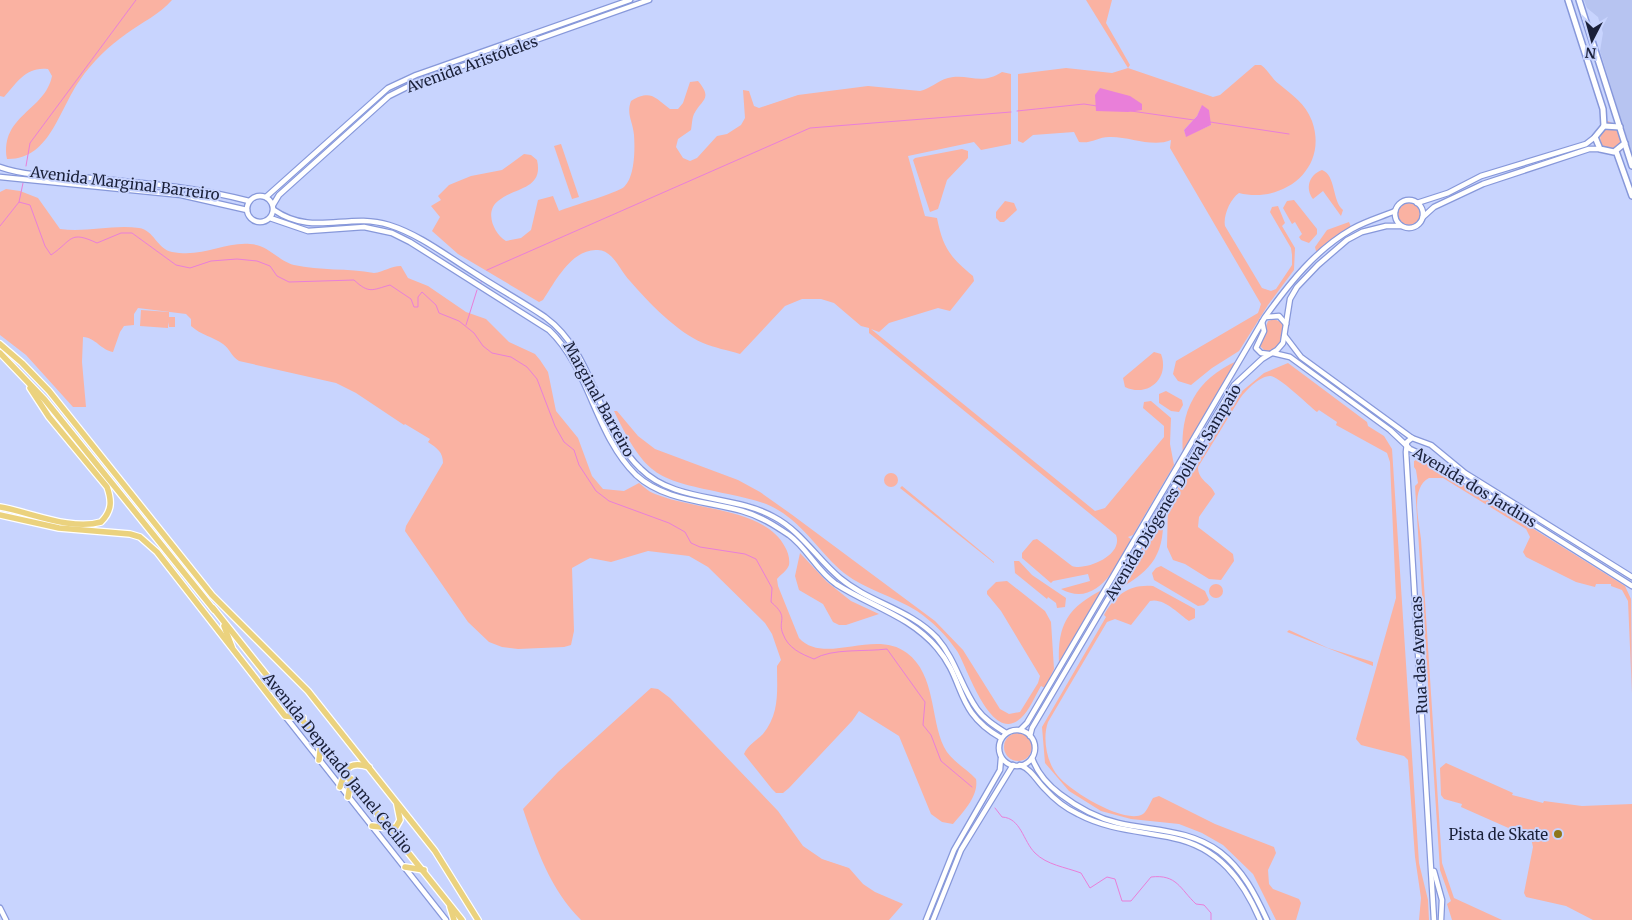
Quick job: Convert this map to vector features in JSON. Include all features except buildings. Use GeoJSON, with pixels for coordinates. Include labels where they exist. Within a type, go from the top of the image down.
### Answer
{"type":"FeatureCollection","features":[{"type":"Feature","properties":{"kind":"highway","name":"Avenida Deputado Jamel Cecilio"},"geometry":{"type":"LineString","coordinates":[[0,344],[22,363],[49,391],[212,594],[308,691],[435,850],[478,920]]}},
{"type":"Feature","properties":{"kind":"highway"},"geometry":{"type":"LineString","coordinates":[[0,353],[52,408],[212,608],[227,630],[233,652]]}},
{"type":"Feature","properties":{"kind":"highway"},"geometry":{"type":"LineString","coordinates":[[0,507],[49,520],[87,524],[101,522],[109,511],[111,504],[107,488],[100,476],[50,416],[19,372]]}},
{"type":"Feature","properties":{"kind":"highway"},"geometry":{"type":"LineString","coordinates":[[0,515],[59,528],[130,534],[140,537],[157,552],[233,652],[285,716],[303,718]]}},
{"type":"Feature","properties":{"kind":"highway","name":"Avenida Deputado Jamel Cecilio"},"geometry":{"type":"LineString","coordinates":[[212,608],[303,718],[462,920]]}},
{"type":"Feature","properties":{"kind":"highway"},"geometry":{"type":"LineString","coordinates":[[319,760],[321,742]]}},
{"type":"Feature","properties":{"kind":"highway"},"geometry":{"type":"LineString","coordinates":[[340,788],[345,772],[356,764],[369,767]]}},
{"type":"Feature","properties":{"kind":"highway"},"geometry":{"type":"LineString","coordinates":[[348,797],[350,779]]}},
{"type":"Feature","properties":{"kind":"highway"},"geometry":{"type":"LineString","coordinates":[[372,826],[396,827],[400,820],[397,803]]}},
{"type":"Feature","properties":{"kind":"highway"},"geometry":{"type":"LineString","coordinates":[[405,867],[424,870]]}},
{"type":"Feature","properties":{"kind":"highway"},"geometry":{"type":"LineString","coordinates":[[450,906],[454,920]]}},
{"type":"Feature","properties":{"kind":"main road"},"geometry":{"type":"LineString","coordinates":[[1568,0],[1603,109],[1604,126]]}},
{"type":"Feature","properties":{"kind":"main road"},"geometry":{"type":"LineString","coordinates":[[1578,0],[1632,166]]}},
{"type":"Feature","properties":{"kind":"main road"},"geometry":{"type":"LineString","coordinates":[[1620,127],[1604,126],[1600,128],[1595,137],[1600,149],[1610,153],[1616,151],[1625,143]]}},
{"type":"Feature","properties":{"kind":"main road"},"geometry":{"type":"LineString","coordinates":[[1616,151],[1632,196]]}},
{"type":"Feature","properties":{"kind":"street","name":"Avenida Aristóteles"},"geometry":{"type":"LineString","coordinates":[[266,197],[388,88],[416,75],[630,0]]}},
{"type":"Feature","properties":{"kind":"street","name":"Avenida Aristóteles"},"geometry":{"type":"LineString","coordinates":[[273,208],[279,194],[391,94],[417,82],[649,0]]}},
{"type":"Feature","properties":{"kind":"street"},"geometry":{"type":"LineString","coordinates":[[1401,226],[1396,220],[1395,210],[1404,201],[1417,203],[1448,194],[1481,176],[1586,144],[1595,137]]}},
{"type":"Feature","properties":{"kind":"street"},"geometry":{"type":"LineString","coordinates":[[1285,336],[1290,299],[1297,287],[1318,265],[1347,240],[1362,232],[1386,226],[1414,227],[1434,207],[1483,184],[1589,149],[1600,149]]}},
{"type":"Feature","properties":{"kind":"street","name":"Avenida Marginal Barreiro"},"geometry":{"type":"LineString","coordinates":[[0,167],[42,174],[185,187],[249,201]]}},
{"type":"Feature","properties":{"kind":"street","name":"Avenida Marginal Barreiro"},"geometry":{"type":"LineString","coordinates":[[0,177],[181,195],[246,210]]}},
{"type":"Feature","properties":{"kind":"street"},"geometry":{"type":"LineString","coordinates":[[257,196],[266,197],[273,208],[270,218],[258,223],[250,218],[246,210],[249,201],[257,196]]}},
{"type":"Feature","properties":{"kind":"street"},"geometry":{"type":"LineString","coordinates":[[1417,203],[1422,209],[1423,217]]}},
{"type":"Feature","properties":{"kind":"street","name":"Marginal Barreiro"},"geometry":{"type":"LineString","coordinates":[[273,208],[290,220],[304,224],[317,225],[363,220],[389,225],[410,232],[546,318],[575,349],[621,443],[642,471],[668,486],[752,507],[776,517],[798,535],[841,579],[923,625],[953,660],[977,710],[1006,733]]}},
{"type":"Feature","properties":{"kind":"street","name":"Avenida Diógenes Dolival Sampaio"},"geometry":{"type":"LineString","coordinates":[[1020,730],[1027,723],[1264,320],[1295,278],[1334,241],[1352,229],[1395,210]]}},
{"type":"Feature","properties":{"kind":"street","name":"Marginal Barreiro"},"geometry":{"type":"LineString","coordinates":[[270,218],[308,231],[364,227],[392,233],[549,330],[567,350],[617,452],[638,476],[656,488],[674,496],[743,511],[768,521],[791,537],[834,582],[862,600],[889,610],[917,628],[938,649],[972,715],[985,729],[1001,738]]}},
{"type":"Feature","properties":{"kind":"street"},"geometry":{"type":"LineString","coordinates":[[1270,354],[1261,353],[1256,348],[1264,331],[1264,320],[1279,316],[1286,324]]}},
{"type":"Feature","properties":{"kind":"street","name":"Avenida Diógenes Dolival Sampaio"},"geometry":{"type":"LineString","coordinates":[[1030,736],[1032,728],[1234,385],[1270,354],[1278,350],[1285,336]]}},
{"type":"Feature","properties":{"kind":"street","name":"Avenida dos Jardins"},"geometry":{"type":"LineString","coordinates":[[1285,336],[1301,357],[1412,438],[1431,445],[1465,473],[1632,578]]}},
{"type":"Feature","properties":{"kind":"street","name":"Avenida dos Jardins"},"geometry":{"type":"LineString","coordinates":[[1270,354],[1290,357],[1390,430],[1410,449],[1427,457],[1632,586]]}},
{"type":"Feature","properties":{"kind":"street"},"geometry":{"type":"LineString","coordinates":[[1407,445],[1408,440],[1412,438]]}},
{"type":"Feature","properties":{"kind":"street","name":"Rua das Avencas"},"geometry":{"type":"LineString","coordinates":[[1407,445],[1430,847]]}},
{"type":"Feature","properties":{"kind":"street"},"geometry":{"type":"LineString","coordinates":[[1427,457],[1432,452],[1431,445]]}},
{"type":"Feature","properties":{"kind":"street"},"geometry":{"type":"LineString","coordinates":[[1408,464],[1415,451]]}},
{"type":"Feature","properties":{"kind":"street"},"geometry":{"type":"LineString","coordinates":[[285,716],[446,920]]}},
{"type":"Feature","properties":{"kind":"street"},"geometry":{"type":"LineString","coordinates":[[926,920],[954,850],[1000,770],[1001,758],[998,748],[1001,738],[1006,733],[1020,730],[1030,736],[1035,745],[1032,758],[1037,769],[1053,789],[1071,802],[1098,817],[1118,823],[1180,832],[1199,839],[1234,864],[1247,880],[1267,920]]}},
{"type":"Feature","properties":{"kind":"street"},"geometry":{"type":"LineString","coordinates":[[1001,758],[1013,766],[1020,766],[1029,770],[1061,804],[1093,822],[1130,831],[1174,838],[1202,848],[1231,869],[1241,883],[1260,920]]}},
{"type":"Feature","properties":{"kind":"street"},"geometry":{"type":"LineString","coordinates":[[1020,766],[1032,758]]}},
{"type":"Feature","properties":{"kind":"street"},"geometry":{"type":"LineString","coordinates":[[933,920],[961,850],[1009,769],[1013,766]]}},
{"type":"Feature","properties":{"kind":"street"},"geometry":{"type":"LineString","coordinates":[[1430,847],[1434,873],[1442,900],[1441,920]]}},
{"type":"Feature","properties":{"kind":"street"},"geometry":{"type":"LineString","coordinates":[[1430,847],[1434,920]]}},
{"type":"Feature","properties":{"kind":"street"},"geometry":{"type":"LineString","coordinates":[[1433,902],[1438,898],[1442,900]]}},
{"type":"Feature","properties":{"kind":"street"},"geometry":{"type":"LineString","coordinates":[[0,908],[6,920]]}},
{"type":"Feature","properties":{"kind":"shaded area"},"geometry":{"type":"Polygon","coordinates":[[[0,0],[172,0],[156,14],[107,49],[95,61],[80,80],[52,131],[34,151],[22,157],[7,159],[7,144],[10,132],[16,123],[41,98],[48,88],[52,76],[48,69],[34,70],[23,76],[4,97],[0,96],[0,0]]]}},
{"type":"Feature","properties":{"kind":"shaded area"},"geometry":{"type":"Polygon","coordinates":[[[1086,0],[1112,0],[1106,23],[1130,65],[1128,68],[1086,0]]]}},
{"type":"Feature","properties":{"kind":"shaded area"},"geometry":{"type":"Polygon","coordinates":[[[1584,0],[1632,0],[1632,155],[1600,51],[1603,33],[1598,17],[1587,8],[1584,0]]]}},
{"type":"Feature","properties":{"kind":"shaded area"},"geometry":{"type":"Polygon","coordinates":[[[1255,65],[1261,65],[1294,96],[1312,121],[1316,138],[1314,154],[1308,168],[1286,188],[1271,193],[1255,195],[1239,193],[1230,203],[1225,217],[1225,226],[1262,288],[1271,291],[1276,289],[1292,265],[1291,248],[1270,212],[1272,207],[1278,206],[1285,223],[1282,226],[1295,248],[1294,270],[1268,305],[1239,351],[1212,368],[1191,385],[1178,381],[1173,374],[1176,361],[1258,313],[1261,304],[1170,148],[1171,140],[1156,143],[1109,137],[1079,142],[1074,132],[1033,135],[1023,143],[1018,141],[1018,74],[1066,68],[1112,73],[1128,68],[1213,97],[1220,95],[1255,65]],[[1202,106],[1197,116],[1184,130],[1186,136],[1211,125],[1202,106]]]}},
{"type":"Feature","properties":{"kind":"shaded area"},"geometry":{"type":"Polygon","coordinates":[[[1002,72],[1011,74],[1011,144],[981,150],[974,142],[908,156],[925,216],[937,218],[945,245],[953,257],[973,276],[974,281],[950,311],[938,308],[889,323],[879,332],[871,329],[1095,511],[1105,508],[1164,437],[1164,426],[1143,408],[1144,402],[1151,401],[1171,418],[1170,444],[1174,465],[1133,535],[1128,537],[1132,540],[1120,561],[1104,581],[1095,589],[1085,593],[1074,594],[1061,589],[1090,581],[1088,574],[1051,583],[1022,558],[1022,553],[1033,540],[1037,539],[1072,566],[1085,566],[1094,564],[1109,555],[1117,543],[1116,535],[869,333],[869,328],[861,326],[834,303],[821,299],[802,299],[785,306],[740,354],[703,343],[683,332],[654,307],[626,277],[613,258],[604,251],[589,251],[580,254],[572,260],[543,300],[539,302],[458,254],[432,231],[440,217],[431,206],[441,200],[438,196],[449,185],[471,176],[502,170],[524,154],[531,155],[537,160],[538,170],[536,177],[526,186],[498,201],[492,211],[492,222],[498,233],[506,241],[521,238],[531,230],[538,200],[553,196],[559,211],[620,190],[628,182],[634,162],[634,135],[629,114],[631,101],[648,95],[656,98],[670,109],[678,109],[683,103],[690,82],[698,81],[705,92],[705,99],[694,114],[691,130],[678,139],[676,147],[683,158],[690,161],[697,158],[717,136],[727,134],[741,125],[745,118],[743,90],[749,91],[754,106],[759,108],[798,95],[868,86],[920,91],[948,78],[981,79],[1002,72]]]}},
{"type":"Feature","properties":{"kind":"shaded area"},"geometry":{"type":"Polygon","coordinates":[[[1100,88],[1130,96],[1142,104],[1142,110],[1128,112],[1096,111],[1095,95],[1100,88]]]}},
{"type":"Feature","properties":{"kind":"shaded area"},"geometry":{"type":"Polygon","coordinates":[[[1202,105],[1209,110],[1211,125],[1186,137],[1184,130],[1197,116],[1202,105]]]}},
{"type":"Feature","properties":{"kind":"shaded area"},"geometry":{"type":"Polygon","coordinates":[[[1608,121],[1616,125],[1624,148],[1618,155],[1611,154],[1602,148],[1601,133],[1605,122],[1608,121]]]}},
{"type":"Feature","properties":{"kind":"shaded area"},"geometry":{"type":"Polygon","coordinates":[[[561,144],[579,197],[572,199],[554,146],[561,144]]]}},
{"type":"Feature","properties":{"kind":"shaded area"},"geometry":{"type":"Polygon","coordinates":[[[962,149],[968,151],[968,158],[947,180],[938,209],[930,212],[913,160],[915,158],[962,149]]]}},
{"type":"Feature","properties":{"kind":"shaded area"},"geometry":{"type":"Polygon","coordinates":[[[1322,170],[1330,177],[1337,201],[1343,210],[1341,216],[1323,191],[1313,199],[1309,191],[1311,178],[1322,170]]]}},
{"type":"Feature","properties":{"kind":"shaded area"},"geometry":{"type":"Polygon","coordinates":[[[6,189],[20,191],[38,198],[60,229],[80,230],[129,227],[144,229],[163,247],[172,252],[203,252],[231,245],[250,244],[263,247],[288,263],[304,267],[374,273],[401,266],[408,278],[428,286],[466,312],[486,319],[509,342],[535,354],[540,360],[548,372],[556,411],[578,438],[592,476],[603,489],[624,491],[639,483],[655,494],[746,517],[762,525],[775,534],[788,553],[789,565],[777,579],[778,586],[799,638],[810,646],[822,649],[880,644],[894,646],[907,653],[916,662],[928,685],[936,723],[944,747],[976,779],[973,798],[953,824],[942,822],[931,814],[899,736],[859,711],[852,721],[789,788],[783,793],[776,793],[744,754],[763,734],[775,710],[777,666],[781,660],[772,634],[765,623],[708,567],[689,556],[648,551],[611,562],[590,558],[572,568],[574,631],[571,645],[518,649],[502,647],[489,642],[468,622],[405,531],[406,526],[443,463],[439,451],[428,442],[430,439],[404,425],[356,393],[336,383],[239,361],[223,344],[191,326],[191,319],[186,314],[138,308],[134,314],[134,325],[124,326],[113,352],[91,339],[83,337],[82,362],[86,407],[73,407],[26,355],[0,335],[0,192],[6,189]]]}},
{"type":"Feature","properties":{"kind":"shaded area"},"geometry":{"type":"Polygon","coordinates":[[[1294,200],[1317,229],[1317,234],[1309,243],[1301,240],[1299,237],[1302,234],[1295,222],[1292,224],[1283,208],[1287,201],[1294,200]]]}},
{"type":"Feature","properties":{"kind":"shaded area"},"geometry":{"type":"Polygon","coordinates":[[[1005,201],[1014,203],[1017,210],[1004,222],[1000,222],[996,218],[996,212],[1005,201]]]}},
{"type":"Feature","properties":{"kind":"shaded area"},"geometry":{"type":"Polygon","coordinates":[[[1409,203],[1417,206],[1420,214],[1417,222],[1409,225],[1401,222],[1398,214],[1401,206],[1409,203]]]}},
{"type":"Feature","properties":{"kind":"shaded area"},"geometry":{"type":"Polygon","coordinates":[[[1349,222],[1351,227],[1318,252],[1316,251],[1315,247],[1327,230],[1349,222]]]}},
{"type":"Feature","properties":{"kind":"shaded area"},"geometry":{"type":"Polygon","coordinates":[[[141,310],[169,312],[169,317],[175,317],[175,327],[169,327],[168,322],[168,328],[140,326],[141,310]]]}},
{"type":"Feature","properties":{"kind":"shaded area"},"geometry":{"type":"Polygon","coordinates":[[[1274,319],[1283,323],[1282,342],[1272,351],[1265,351],[1259,345],[1268,321],[1274,319]]]}},
{"type":"Feature","properties":{"kind":"shaded area"},"geometry":{"type":"Polygon","coordinates":[[[1154,352],[1161,354],[1163,363],[1160,378],[1149,388],[1142,390],[1125,387],[1123,378],[1154,352]]]}},
{"type":"Feature","properties":{"kind":"shaded area"},"geometry":{"type":"Polygon","coordinates":[[[1237,361],[1183,455],[1182,439],[1184,425],[1193,399],[1211,377],[1237,361]]]}},
{"type":"Feature","properties":{"kind":"shaded area"},"geometry":{"type":"Polygon","coordinates":[[[1288,363],[1367,422],[1368,426],[1384,436],[1392,449],[1419,863],[1428,900],[1429,920],[1419,920],[1421,898],[1415,857],[1408,760],[1404,756],[1361,745],[1356,739],[1396,598],[1390,462],[1387,453],[1336,425],[1337,422],[1319,410],[1317,412],[1294,391],[1274,377],[1270,376],[1261,379],[1252,385],[1241,397],[1198,467],[1200,476],[1215,494],[1199,517],[1198,527],[1233,554],[1234,561],[1221,580],[1209,579],[1185,564],[1173,560],[1167,547],[1168,505],[1191,467],[1194,468],[1235,397],[1264,373],[1288,363]]]}},
{"type":"Feature","properties":{"kind":"shaded area"},"geometry":{"type":"Polygon","coordinates":[[[1166,391],[1182,400],[1183,405],[1179,412],[1171,411],[1159,403],[1159,394],[1166,391]]]}},
{"type":"Feature","properties":{"kind":"shaded area"},"geometry":{"type":"Polygon","coordinates":[[[614,411],[617,411],[638,436],[655,449],[738,480],[760,492],[935,621],[963,650],[1000,709],[1009,714],[1020,712],[1038,683],[1040,676],[1001,611],[987,594],[987,591],[996,582],[1007,581],[1045,611],[1051,622],[1054,669],[1045,688],[1041,686],[1021,718],[1010,724],[1000,721],[990,713],[982,701],[957,651],[944,634],[917,611],[852,579],[827,557],[788,516],[778,510],[748,498],[669,479],[657,472],[636,451],[614,411]]]}},
{"type":"Feature","properties":{"kind":"shaded area"},"geometry":{"type":"Polygon","coordinates":[[[1420,458],[1625,586],[1631,599],[1632,694],[1628,601],[1622,590],[1611,586],[1611,584],[1596,584],[1595,587],[1576,582],[1526,557],[1523,552],[1530,537],[1526,529],[1443,478],[1429,478],[1419,489],[1417,506],[1421,539],[1442,863],[1454,898],[1502,920],[1452,920],[1447,904],[1451,901],[1440,870],[1415,486],[1418,483],[1414,467],[1414,461],[1420,458]]]}},
{"type":"Feature","properties":{"kind":"shaded area"},"geometry":{"type":"Polygon","coordinates":[[[888,473],[894,473],[898,480],[894,487],[888,487],[884,483],[884,477],[888,473]]]}},
{"type":"Feature","properties":{"kind":"shaded area"},"geometry":{"type":"Polygon","coordinates":[[[902,486],[994,562],[994,563],[900,488],[902,486]]]}},
{"type":"Feature","properties":{"kind":"shaded area"},"geometry":{"type":"Polygon","coordinates":[[[1163,512],[1162,538],[1155,558],[1140,575],[1118,589],[1163,512]]]}},
{"type":"Feature","properties":{"kind":"shaded area"},"geometry":{"type":"Polygon","coordinates":[[[800,553],[827,582],[851,601],[879,614],[846,625],[839,625],[833,622],[823,604],[799,590],[795,576],[800,553]]]}},
{"type":"Feature","properties":{"kind":"shaded area"},"geometry":{"type":"Polygon","coordinates":[[[1014,561],[1019,561],[1032,575],[1066,598],[1065,607],[1057,608],[1056,603],[1048,597],[1047,599],[1015,573],[1014,561]]]}},
{"type":"Feature","properties":{"kind":"shaded area"},"geometry":{"type":"Polygon","coordinates":[[[1161,566],[1205,591],[1209,600],[1204,605],[1198,606],[1154,580],[1152,573],[1161,566]]]}},
{"type":"Feature","properties":{"kind":"shaded area"},"geometry":{"type":"Polygon","coordinates":[[[1213,584],[1219,584],[1223,591],[1219,598],[1213,598],[1209,594],[1209,588],[1213,584]]]}},
{"type":"Feature","properties":{"kind":"shaded area"},"geometry":{"type":"Polygon","coordinates":[[[1153,586],[1195,609],[1195,618],[1189,621],[1171,607],[1155,600],[1150,601],[1131,625],[1115,619],[1107,622],[1048,722],[1045,736],[1048,758],[1054,771],[1064,782],[1085,798],[1111,811],[1124,815],[1135,816],[1143,814],[1153,798],[1159,796],[1215,824],[1274,847],[1276,853],[1268,870],[1269,884],[1273,889],[1299,899],[1301,903],[1296,920],[1276,920],[1253,874],[1223,845],[1202,833],[1179,824],[1131,819],[1101,811],[1069,791],[1045,763],[1042,727],[1106,617],[1104,615],[1108,608],[1118,597],[1130,589],[1153,586]]]}},
{"type":"Feature","properties":{"kind":"shaded area"},"geometry":{"type":"Polygon","coordinates":[[[1104,589],[1059,664],[1060,638],[1067,618],[1073,610],[1104,589]]]}},
{"type":"Feature","properties":{"kind":"shaded area"},"geometry":{"type":"Polygon","coordinates":[[[1289,630],[1328,648],[1373,662],[1373,666],[1287,632],[1289,630]]]}},
{"type":"Feature","properties":{"kind":"shaded area"},"geometry":{"type":"Polygon","coordinates":[[[651,688],[658,689],[670,698],[778,811],[803,846],[822,859],[849,868],[863,884],[875,892],[903,904],[889,920],[581,920],[570,908],[553,882],[539,854],[523,809],[558,772],[651,688]]]}},
{"type":"Feature","properties":{"kind":"shaded area"},"geometry":{"type":"Polygon","coordinates":[[[1018,733],[1028,737],[1032,747],[1028,757],[1018,761],[1008,757],[1004,747],[1008,737],[1018,733]]]}},
{"type":"Feature","properties":{"kind":"shaded area"},"geometry":{"type":"Polygon","coordinates":[[[1446,763],[1513,793],[1512,795],[1543,803],[1544,801],[1582,806],[1632,804],[1632,920],[1593,920],[1566,906],[1526,897],[1524,893],[1533,847],[1531,838],[1461,807],[1462,804],[1444,799],[1441,795],[1440,768],[1446,763]]]}},
{"type":"Feature","properties":{"kind":"waterway"},"geometry":{"type":"LineString","coordinates":[[26,166],[30,143],[136,0]]}},
{"type":"Feature","properties":{"kind":"waterway"},"geometry":{"type":"LineString","coordinates":[[1017,111],[1084,104],[1097,106]]}},
{"type":"Feature","properties":{"kind":"waterway"},"geometry":{"type":"LineString","coordinates":[[1131,111],[1194,120]]}},
{"type":"Feature","properties":{"kind":"waterway"},"geometry":{"type":"LineString","coordinates":[[487,270],[810,128],[1011,112]]}},
{"type":"Feature","properties":{"kind":"waterway"},"geometry":{"type":"LineString","coordinates":[[1210,122],[1289,134]]}},
{"type":"Feature","properties":{"kind":"waterway"},"geometry":{"type":"LineString","coordinates":[[19,202],[23,183]]}},
{"type":"Feature","properties":{"kind":"waterway"},"geometry":{"type":"LineString","coordinates":[[0,226],[19,202],[30,205],[45,246],[51,255],[72,238],[81,237],[97,243],[121,233],[132,233],[176,265],[190,268],[211,261],[237,259],[257,261],[270,266],[277,276],[289,282],[354,280],[371,290],[390,285],[411,299],[414,307],[418,307],[418,297],[422,292],[436,305],[439,313],[459,321],[474,333],[483,346],[492,353],[511,357],[527,367],[537,379],[555,426],[564,442],[574,450],[579,465],[596,491],[609,501],[669,523],[685,532],[691,543],[700,547],[745,554],[756,559],[772,588],[771,602],[782,615],[782,629],[785,639],[796,650],[814,659],[830,653],[887,649],[925,702],[923,725],[931,735],[941,761],[972,787]]}},
{"type":"Feature","properties":{"kind":"waterway"},"geometry":{"type":"LineString","coordinates":[[466,325],[477,290]]}},
{"type":"Feature","properties":{"kind":"waterway"},"geometry":{"type":"LineString","coordinates":[[995,808],[1002,817],[1008,818],[1018,826],[1035,853],[1051,863],[1081,873],[1090,888],[1107,877],[1115,879],[1122,901],[1131,901],[1151,877],[1167,878],[1177,884],[1196,904],[1204,905],[1211,913],[1211,920]]}},
{"type":"Feature","properties":{"kind":"place","name":"Pista de Skate"},"geometry":{"type":"Point","coordinates":[1558,834]}}]}
